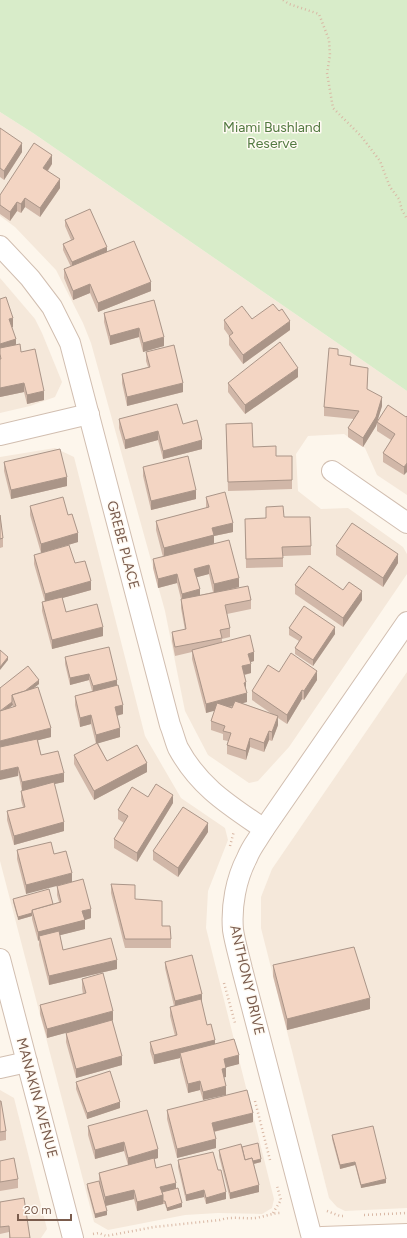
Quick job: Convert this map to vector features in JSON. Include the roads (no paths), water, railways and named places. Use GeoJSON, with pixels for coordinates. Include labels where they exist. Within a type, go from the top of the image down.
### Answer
{"type":"FeatureCollection","features":[{"type":"Feature","properties":{"kind":"street","name":"GREBE PLACE"},"geometry":{"type":"LineString","coordinates":[[0,246],[30,278],[52,307],[70,342],[168,717],[178,747],[190,768],[206,786],[225,802],[264,829]]}},
{"type":"Feature","properties":{"kind":"street"},"geometry":{"type":"LineString","coordinates":[[0,435],[89,414]]}},
{"type":"Feature","properties":{"kind":"street"},"geometry":{"type":"LineString","coordinates":[[332,471],[407,523]]}},
{"type":"Feature","properties":{"kind":"street","name":"ANTHONY DRIVE"},"geometry":{"type":"LineString","coordinates":[[312,1238],[242,969],[233,929],[234,906],[239,877],[246,858],[264,829],[407,622]]}},
{"type":"Feature","properties":{"kind":"street","name":"MANAKIN AVENUE"},"geometry":{"type":"LineString","coordinates":[[0,959],[73,1238]]}},
{"type":"Feature","properties":{"kind":"street"},"geometry":{"type":"LineString","coordinates":[[0,1068],[27,1062]]}},
{"type":"Feature","properties":{"kind":"street"},"geometry":{"type":"LineString","coordinates":[[322,1238],[407,1235]]}},
{"type":"Feature","properties":{"kind":"park label","name":"Miami Bushland Reserve"},"geometry":{"type":"Point","coordinates":[272,136]}}]}
